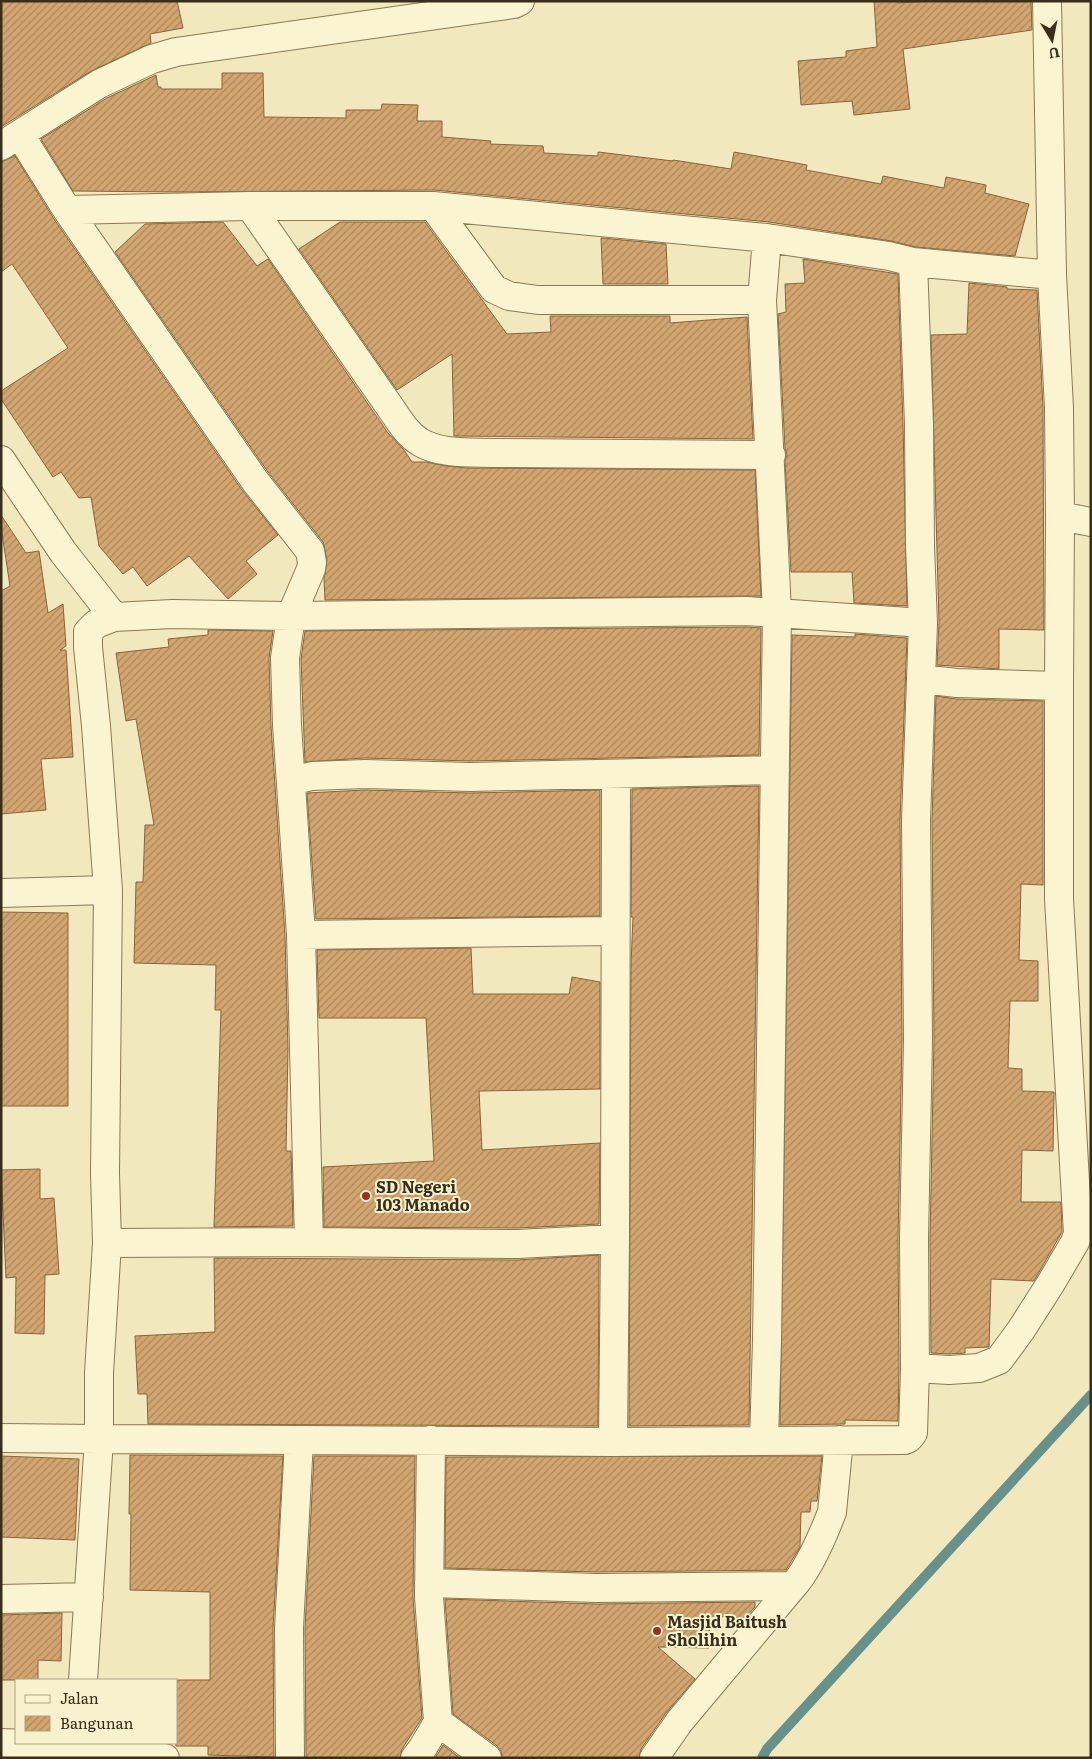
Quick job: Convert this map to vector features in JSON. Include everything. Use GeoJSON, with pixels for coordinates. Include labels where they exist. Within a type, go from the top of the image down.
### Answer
{"type":"FeatureCollection","features":[{"type":"Feature","properties":{"kind":"street"},"geometry":{"type":"LineString","coordinates":[[309,1242],[301,935],[285,658],[291,616],[311,569],[310,551],[255,481],[68,210],[11,141],[99,84],[152,59],[176,52],[514,4],[520,1]]}},
{"type":"Feature","properties":{"kind":"street"},"geometry":{"type":"LineString","coordinates":[[915,1368],[949,1370],[979,1368],[999,1360],[1052,1283],[1078,1234],[1059,899],[1059,408],[1052,275],[1046,1]]}},
{"type":"Feature","properties":{"kind":"street"},"geometry":{"type":"LineString","coordinates":[[68,210],[250,206],[433,206],[767,238],[889,256],[914,262],[1052,275]]}},
{"type":"Feature","properties":{"kind":"street"},"geometry":{"type":"LineString","coordinates":[[250,206],[396,416],[420,442],[434,448],[462,451],[770,455]]}},
{"type":"Feature","properties":{"kind":"street"},"geometry":{"type":"LineString","coordinates":[[433,206],[494,288],[509,296],[538,300],[762,300]]}},
{"type":"Feature","properties":{"kind":"street"},"geometry":{"type":"LineString","coordinates":[[764,1441],[777,612],[762,300],[767,238]]}},
{"type":"Feature","properties":{"kind":"street"},"geometry":{"type":"LineString","coordinates":[[1,1438],[613,1442],[905,1440],[913,1433],[918,1039],[916,820],[923,623],[914,262]]}},
{"type":"Feature","properties":{"kind":"street"},"geometry":{"type":"LineString","coordinates":[[1,460],[62,552],[114,617]]}},
{"type":"Feature","properties":{"kind":"street"},"geometry":{"type":"LineString","coordinates":[[1060,516],[1091,522]]}},
{"type":"Feature","properties":{"kind":"street"},"geometry":{"type":"LineString","coordinates":[[83,1679],[99,1439],[99,1373],[107,1243],[105,1173],[108,890],[88,632],[96,624],[114,617],[172,614],[291,616],[747,611],[923,623]]}},
{"type":"Feature","properties":{"kind":"street"},"geometry":{"type":"LineString","coordinates":[[921,679],[957,683],[1059,686]]}},
{"type":"Feature","properties":{"kind":"street"},"geometry":{"type":"LineString","coordinates":[[291,781],[312,776],[365,774],[470,776],[524,774],[554,776],[580,773],[616,774],[775,770]]}},
{"type":"Feature","properties":{"kind":"street"},"geometry":{"type":"LineString","coordinates":[[613,1442],[616,774]]}},
{"type":"Feature","properties":{"kind":"street"},"geometry":{"type":"LineString","coordinates":[[1,893],[108,890]]}},
{"type":"Feature","properties":{"kind":"street"},"geometry":{"type":"LineString","coordinates":[[301,935],[614,931]]}},
{"type":"Feature","properties":{"kind":"street"},"geometry":{"type":"LineString","coordinates":[[107,1243],[517,1244],[614,1239]]}},
{"type":"Feature","properties":{"kind":"street"},"geometry":{"type":"LineString","coordinates":[[290,1758],[289,1628],[299,1440]]}},
{"type":"Feature","properties":{"kind":"street"},"geometry":{"type":"LineString","coordinates":[[416,1758],[438,1722],[429,1583],[431,1440]]}},
{"type":"Feature","properties":{"kind":"street"},"geometry":{"type":"LineString","coordinates":[[654,1758],[679,1722],[801,1576],[832,1512],[839,1440]]}},
{"type":"Feature","properties":{"kind":"street"},"geometry":{"type":"LineString","coordinates":[[429,1583],[596,1588],[793,1586]]}},
{"type":"Feature","properties":{"kind":"street"},"geometry":{"type":"LineString","coordinates":[[1,1599],[89,1597]]}},
{"type":"Feature","properties":{"kind":"street"},"geometry":{"type":"LineString","coordinates":[[438,1722],[486,1758]]}},
{"type":"Feature","properties":{"kind":"street"},"geometry":{"type":"LineString","coordinates":[[1,1743],[15,1743]]}},
{"type":"Feature","properties":{"kind":"street"},"geometry":{"type":"LineString","coordinates":[[81,1744],[165,1758]]}},
{"type":"Feature","properties":{"kind":"building"},"geometry":{"type":"Polygon","coordinates":[[[1,1],[177,1],[183,28],[150,34],[151,43],[91,71],[1,127],[1,1]]]}},
{"type":"Feature","properties":{"kind":"building"},"geometry":{"type":"Polygon","coordinates":[[[874,1],[898,1],[898,3],[929,1],[1031,1],[1032,30],[903,49],[910,109],[854,115],[852,101],[801,105],[798,61],[846,57],[846,51],[877,47],[874,1]]]}},
{"type":"Feature","properties":{"kind":"building"},"geometry":{"type":"Polygon","coordinates":[[[222,73],[263,73],[264,117],[346,118],[346,110],[381,110],[382,104],[418,105],[417,121],[442,121],[442,137],[491,141],[490,144],[543,146],[544,153],[598,156],[598,152],[673,160],[731,169],[734,152],[807,165],[806,170],[881,184],[883,176],[944,188],[946,177],[986,185],[985,193],[1029,204],[1015,256],[916,247],[891,241],[769,222],[434,190],[73,191],[41,139],[107,98],[156,75],[158,87],[161,87],[161,89],[222,89],[222,73]]]}},
{"type":"Feature","properties":{"kind":"building"},"geometry":{"type":"Polygon","coordinates":[[[15,156],[54,219],[242,490],[278,535],[246,561],[257,574],[228,599],[189,556],[147,586],[133,567],[123,574],[99,546],[91,497],[79,498],[61,472],[53,477],[1,399],[1,391],[68,348],[12,264],[1,272],[1,162],[15,156]]]}},
{"type":"Feature","properties":{"kind":"building"},"geometry":{"type":"Polygon","coordinates":[[[223,222],[257,266],[268,259],[388,433],[412,462],[426,462],[467,468],[755,470],[761,596],[325,600],[324,579],[327,560],[323,542],[268,472],[115,252],[145,224],[223,222]]]}},
{"type":"Feature","properties":{"kind":"building"},"geometry":{"type":"Polygon","coordinates":[[[340,222],[425,222],[507,334],[551,332],[550,316],[670,316],[670,323],[747,317],[753,439],[454,436],[452,354],[397,390],[299,249],[340,222]]]}},
{"type":"Feature","properties":{"kind":"building"},"geometry":{"type":"Polygon","coordinates":[[[601,238],[666,244],[668,284],[603,284],[601,238]]]}},
{"type":"Feature","properties":{"kind":"building"},"geometry":{"type":"Polygon","coordinates":[[[803,259],[898,274],[907,606],[854,603],[852,572],[791,572],[785,460],[787,455],[785,448],[778,314],[786,312],[785,284],[805,283],[803,259]]]}},
{"type":"Feature","properties":{"kind":"building"},"geometry":{"type":"Polygon","coordinates":[[[969,283],[1007,287],[1007,289],[1037,290],[1043,408],[1044,630],[999,629],[999,669],[937,665],[939,622],[931,335],[967,334],[969,283]]]}},
{"type":"Feature","properties":{"kind":"building"},"geometry":{"type":"Polygon","coordinates":[[[1,515],[26,553],[39,551],[48,613],[63,604],[66,646],[60,650],[66,650],[73,757],[41,759],[46,810],[1,814],[1,591],[10,586],[1,527],[1,515]]]}},
{"type":"Feature","properties":{"kind":"building"},"geometry":{"type":"Polygon","coordinates":[[[761,628],[759,755],[470,761],[364,758],[305,762],[301,659],[305,631],[761,628]]]}},
{"type":"Feature","properties":{"kind":"building"},"geometry":{"type":"Polygon","coordinates":[[[208,630],[273,631],[269,658],[271,726],[285,936],[288,1049],[286,1151],[291,1151],[293,1226],[214,1227],[221,1010],[215,1010],[216,965],[134,963],[136,882],[143,882],[145,825],[154,825],[136,719],[126,721],[116,653],[169,647],[168,639],[208,635],[208,630]]]}},
{"type":"Feature","properties":{"kind":"building"},"geometry":{"type":"Polygon","coordinates":[[[855,634],[907,638],[900,820],[902,1039],[898,1239],[898,1421],[845,1420],[845,1424],[780,1425],[792,635],[855,637],[855,634]]]}},
{"type":"Feature","properties":{"kind":"building"},"geometry":{"type":"Polygon","coordinates":[[[936,696],[956,699],[1043,701],[1043,885],[1021,884],[1019,960],[1038,961],[1038,1001],[1010,1001],[1008,1068],[1022,1069],[1022,1091],[1054,1092],[1053,1151],[1022,1150],[1021,1202],[1061,1202],[1062,1232],[1034,1281],[991,1279],[989,1347],[965,1348],[965,1353],[949,1354],[931,1353],[930,1239],[934,1039],[932,820],[936,696]]]}},
{"type":"Feature","properties":{"kind":"building"},"geometry":{"type":"Polygon","coordinates":[[[759,786],[749,1425],[629,1426],[631,964],[633,917],[631,917],[632,789],[759,786]]]}},
{"type":"Feature","properties":{"kind":"building"},"geometry":{"type":"Polygon","coordinates":[[[365,790],[470,793],[600,790],[600,916],[316,919],[307,793],[365,790]]]}},
{"type":"Feature","properties":{"kind":"building"},"geometry":{"type":"Polygon","coordinates":[[[1,912],[68,913],[68,1106],[1,1106],[1,912]]]}},
{"type":"Feature","properties":{"kind":"building"},"geometry":{"type":"Polygon","coordinates":[[[471,948],[473,994],[569,994],[572,977],[600,982],[600,1089],[479,1091],[482,1150],[600,1143],[599,1224],[517,1228],[324,1227],[323,1167],[434,1161],[426,1018],[319,1018],[317,950],[471,948]]]}},
{"type":"Feature","properties":{"kind":"building"},"geometry":{"type":"Polygon","coordinates":[[[40,1169],[40,1199],[54,1198],[59,1274],[45,1275],[44,1334],[15,1333],[16,1277],[6,1278],[1,1170],[40,1169]]]}},
{"type":"Feature","properties":{"kind":"building"},"geometry":{"type":"Polygon","coordinates":[[[599,1255],[598,1426],[148,1424],[147,1394],[138,1394],[135,1336],[215,1332],[214,1258],[517,1260],[599,1255]]]}},
{"type":"Feature","properties":{"kind":"building"},"geometry":{"type":"Polygon","coordinates":[[[130,1455],[283,1456],[273,1628],[274,1757],[208,1755],[208,1746],[176,1746],[178,1744],[178,1680],[210,1680],[210,1592],[130,1590],[131,1514],[129,1514],[130,1455]]]}},
{"type":"Feature","properties":{"kind":"building"},"geometry":{"type":"Polygon","coordinates":[[[1,1456],[79,1459],[75,1540],[1,1537],[1,1456]]]}},
{"type":"Feature","properties":{"kind":"building"},"geometry":{"type":"Polygon","coordinates":[[[314,1456],[415,1456],[413,1597],[422,1718],[402,1749],[400,1758],[306,1758],[305,1628],[314,1456]]]}},
{"type":"Feature","properties":{"kind":"building"},"geometry":{"type":"Polygon","coordinates":[[[822,1456],[817,1501],[811,1501],[810,1512],[801,1512],[800,1547],[786,1570],[597,1572],[445,1568],[446,1457],[822,1456]]]}},
{"type":"Feature","properties":{"kind":"building"},"geometry":{"type":"Polygon","coordinates":[[[445,1599],[597,1604],[755,1602],[755,1607],[745,1618],[710,1616],[709,1648],[658,1647],[695,1679],[666,1713],[641,1749],[639,1758],[502,1758],[501,1751],[496,1745],[453,1714],[445,1599]]]}},
{"type":"Feature","properties":{"kind":"building"},"geometry":{"type":"Polygon","coordinates":[[[62,1613],[61,1661],[38,1660],[38,1679],[1,1680],[1,1615],[62,1613]]]}},
{"type":"Feature","properties":{"kind":"building"},"geometry":{"type":"Polygon","coordinates":[[[443,1745],[460,1758],[435,1758],[443,1745]]]}},
{"type":"Feature","properties":{"kind":"waterway"},"geometry":{"type":"LineString","coordinates":[[762,1758],[767,1749],[1091,1395]]}},
{"type":"Feature","properties":{"kind":"place","name":"SD Negeri 103 Manado"},"geometry":{"type":"Point","coordinates":[366,1196]}},
{"type":"Feature","properties":{"kind":"place","name":"Masjid Baitush Sholihin"},"geometry":{"type":"Point","coordinates":[657,1631]}}]}
